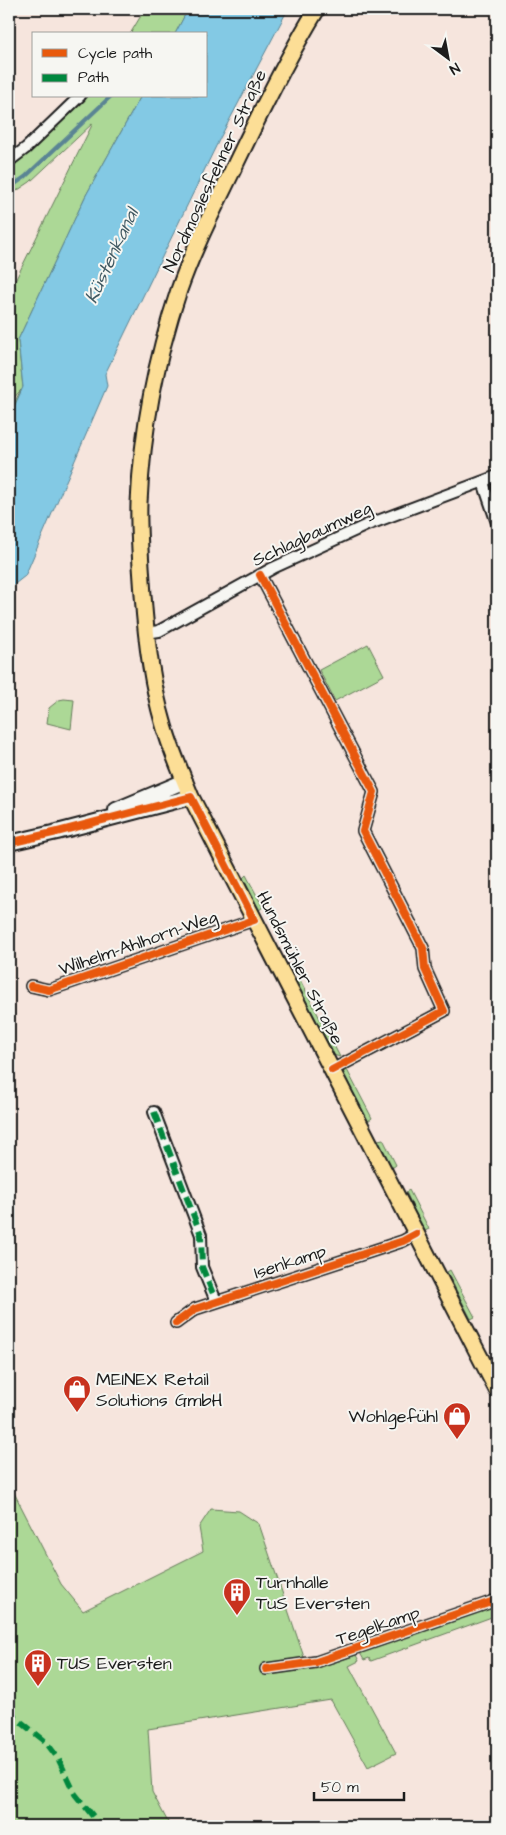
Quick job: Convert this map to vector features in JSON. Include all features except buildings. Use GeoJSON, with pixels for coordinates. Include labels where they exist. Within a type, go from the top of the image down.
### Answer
{"type":"FeatureCollection","features":[{"type":"Feature","properties":{"kind":"main road","name":"Nordmoslesfehner Straße"},"geometry":{"type":"LineString","coordinates":[[191,797],[164,724],[154,688],[146,633],[140,558],[139,505],[147,416],[167,327],[195,249],[250,135],[317,9]]}},
{"type":"Feature","properties":{"kind":"main road","name":"Hundsmühler Straße"},"geometry":{"type":"LineString","coordinates":[[191,797],[497,1390]]}},
{"type":"Feature","properties":{"kind":"street"},"geometry":{"type":"LineString","coordinates":[[9,161],[26,148],[78,98]]}},
{"type":"Feature","properties":{"kind":"street","name":"Schlagbaumweg"},"geometry":{"type":"LineString","coordinates":[[146,633],[159,631],[260,575],[367,525],[497,476]]}},
{"type":"Feature","properties":{"kind":"street"},"geometry":{"type":"LineString","coordinates":[[483,482],[497,523]]}},
{"type":"Feature","properties":{"kind":"street"},"geometry":{"type":"LineString","coordinates":[[260,575],[374,792],[363,831],[423,948],[425,969],[444,1011],[332,1070]]}},
{"type":"Feature","properties":{"kind":"street"},"geometry":{"type":"LineString","coordinates":[[81,826],[185,781]]}},
{"type":"Feature","properties":{"kind":"street"},"geometry":{"type":"LineString","coordinates":[[9,843],[191,797]]}},
{"type":"Feature","properties":{"kind":"street","name":"Wilhelm-Ahlhorn-Weg"},"geometry":{"type":"LineString","coordinates":[[31,986],[49,990],[254,920]]}},
{"type":"Feature","properties":{"kind":"street"},"geometry":{"type":"LineString","coordinates":[[154,1112],[201,1235],[202,1267],[216,1302]]}},
{"type":"Feature","properties":{"kind":"street","name":"Isenkamp"},"geometry":{"type":"LineString","coordinates":[[176,1323],[195,1309],[402,1241],[416,1234]]}},
{"type":"Feature","properties":{"kind":"street","name":"Tegelkamp"},"geometry":{"type":"LineString","coordinates":[[266,1668],[316,1662],[497,1600]]}},
{"type":"Feature","properties":{"kind":"green space"},"geometry":{"type":"Polygon","coordinates":[[[145,9],[188,9],[176,32],[131,32],[145,9]]]}},
{"type":"Feature","properties":{"kind":"green space"},"geometry":{"type":"Polygon","coordinates":[[[87,98],[140,98],[85,197],[18,340],[23,388],[9,418],[9,412],[21,390],[9,403],[9,293],[93,123],[30,182],[9,196],[9,168],[16,164],[87,98]]]}},
{"type":"Feature","properties":{"kind":"green space"},"geometry":{"type":"Polygon","coordinates":[[[368,644],[384,675],[335,701],[319,670],[368,644]]]}},
{"type":"Feature","properties":{"kind":"green space"},"geometry":{"type":"Polygon","coordinates":[[[59,700],[74,700],[71,729],[47,723],[49,708],[59,700]]]}},
{"type":"Feature","properties":{"kind":"green space"},"geometry":{"type":"Polygon","coordinates":[[[246,875],[263,907],[258,911],[242,879],[246,875]]]}},
{"type":"Feature","properties":{"kind":"green space"},"geometry":{"type":"Polygon","coordinates":[[[299,978],[340,1057],[333,1055],[327,1048],[293,981],[299,978]]]}},
{"type":"Feature","properties":{"kind":"green space"},"geometry":{"type":"Polygon","coordinates":[[[346,1068],[372,1118],[368,1121],[353,1092],[348,1089],[342,1075],[346,1068]]]}},
{"type":"Feature","properties":{"kind":"green space"},"geometry":{"type":"Polygon","coordinates":[[[383,1139],[396,1165],[392,1168],[387,1165],[379,1150],[378,1140],[383,1139]]]}},
{"type":"Feature","properties":{"kind":"green space"},"geometry":{"type":"Polygon","coordinates":[[[409,1190],[429,1229],[425,1231],[422,1225],[417,1224],[411,1210],[412,1205],[406,1192],[409,1190]]]}},
{"type":"Feature","properties":{"kind":"green space"},"geometry":{"type":"Polygon","coordinates":[[[450,1270],[475,1317],[471,1319],[447,1272],[450,1270]]]}},
{"type":"Feature","properties":{"kind":"green space"},"geometry":{"type":"Polygon","coordinates":[[[9,1483],[61,1584],[83,1611],[203,1551],[199,1527],[211,1509],[239,1511],[259,1524],[308,1669],[356,1655],[359,1661],[349,1666],[396,1753],[368,1767],[331,1700],[148,1729],[152,1792],[170,1826],[9,1826],[9,1483]]]}},
{"type":"Feature","properties":{"kind":"green space"},"geometry":{"type":"Polygon","coordinates":[[[497,1605],[497,1615],[371,1661],[369,1658],[364,1660],[360,1653],[497,1605]]]}},
{"type":"Feature","properties":{"kind":"water","name":"Küstenkanal"},"geometry":{"type":"Polygon","coordinates":[[[188,9],[288,9],[220,138],[105,374],[107,386],[25,576],[11,587],[14,599],[9,611],[9,418],[23,387],[18,340],[85,197],[140,98],[208,98],[208,32],[176,32],[188,9]]]}},
{"type":"Feature","properties":{"kind":"waterway"},"geometry":{"type":"LineString","coordinates":[[9,188],[25,177],[109,98]]}},
{"type":"Feature","properties":{"kind":"marked path"},"geometry":{"type":"LineString","coordinates":[[154,1112],[201,1235],[202,1267],[216,1301]]}},
{"type":"Feature","properties":{"kind":"marked path"},"geometry":{"type":"LineString","coordinates":[[9,1674],[9,1687]]}},
{"type":"Feature","properties":{"kind":"marked path"},"geometry":{"type":"LineString","coordinates":[[9,1709],[16,1718],[45,1741],[58,1758],[75,1794],[101,1826]]}},
{"type":"Feature","properties":{"kind":"cycle path"},"geometry":{"type":"LineString","coordinates":[[260,575],[374,792],[363,831],[423,948],[425,969],[444,1011],[332,1070]]}},
{"type":"Feature","properties":{"kind":"cycle path"},"geometry":{"type":"LineString","coordinates":[[9,843],[191,797],[253,918]]}},
{"type":"Feature","properties":{"kind":"cycle path"},"geometry":{"type":"LineString","coordinates":[[31,986],[49,990],[254,920]]}},
{"type":"Feature","properties":{"kind":"cycle path"},"geometry":{"type":"LineString","coordinates":[[176,1323],[195,1309],[403,1241],[416,1234]]}},
{"type":"Feature","properties":{"kind":"cycle path"},"geometry":{"type":"LineString","coordinates":[[266,1669],[316,1662],[497,1600]]}},
{"type":"Feature","properties":{"kind":"place","name":"MEINEX Retail Solutions GmbH"},"geometry":{"type":"Point","coordinates":[77,1413]}},
{"type":"Feature","properties":{"kind":"place","name":"Wohlgefühl"},"geometry":{"type":"Point","coordinates":[457,1440]}},
{"type":"Feature","properties":{"kind":"place","name":"Turnhalle TuS Eversten"},"geometry":{"type":"Point","coordinates":[237,1616]}},
{"type":"Feature","properties":{"kind":"place","name":"TUS Eversten"},"geometry":{"type":"Point","coordinates":[38,1687]}}]}
